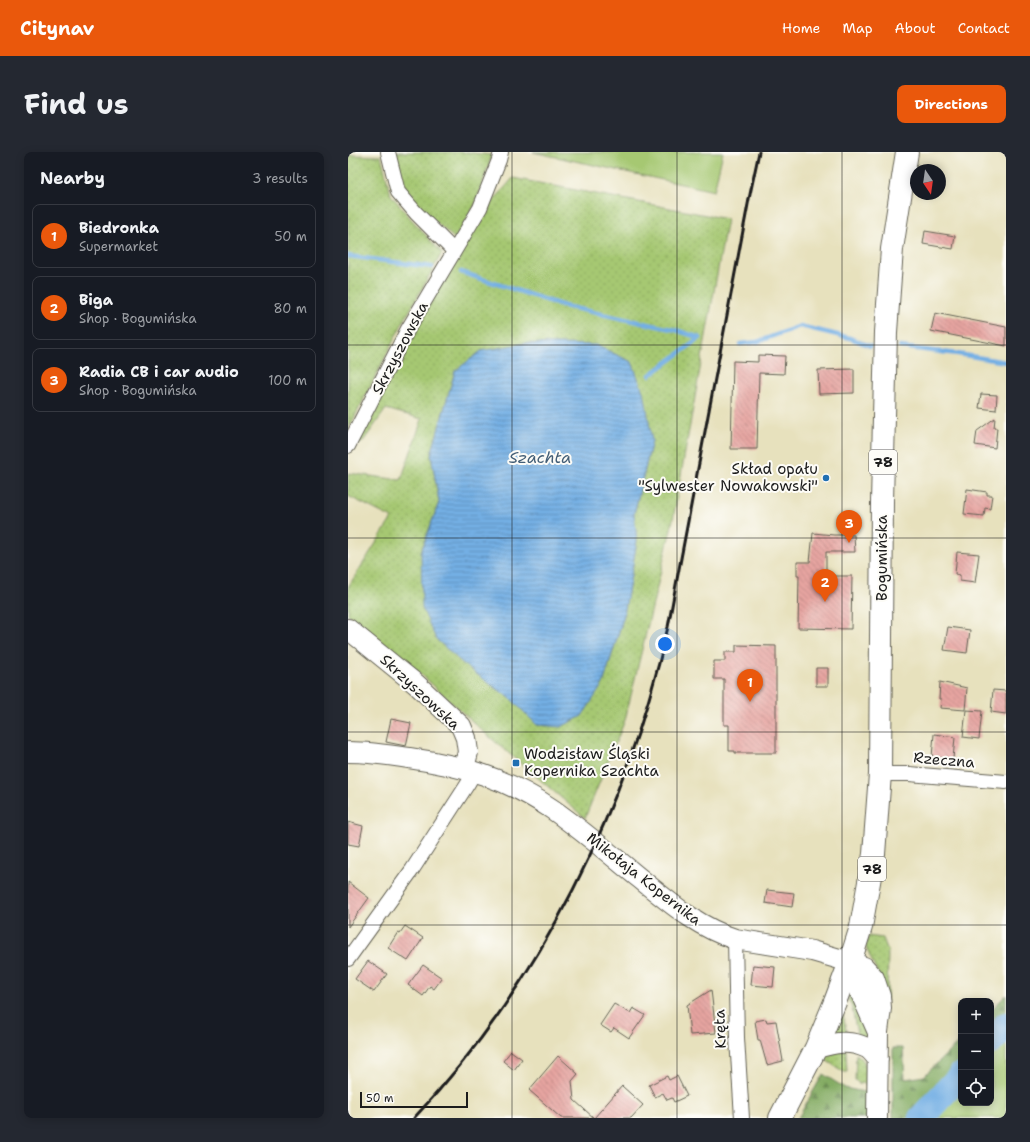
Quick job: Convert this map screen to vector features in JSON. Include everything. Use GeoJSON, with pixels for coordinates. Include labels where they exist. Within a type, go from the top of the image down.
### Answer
{"type":"FeatureCollection","features":[{"type":"Feature","properties":{"kind":"main road","name":"Bogumińska"},"geometry":{"type":"LineString","coordinates":[[850,962],[861,927],[875,847],[880,774],[882,502],[886,332],[892,249],[907,152]]}},
{"type":"Feature","properties":{"kind":"main road","name":"78"},"geometry":{"type":"LineString","coordinates":[[780,1118],[816,1048],[850,962]]}},
{"type":"Feature","properties":{"kind":"street"},"geometry":{"type":"LineString","coordinates":[[388,152],[398,192],[416,213],[454,251]]}},
{"type":"Feature","properties":{"kind":"street","name":"Skrzyszowska"},"geometry":{"type":"LineString","coordinates":[[348,446],[408,328],[480,208],[500,160],[501,152]]}},
{"type":"Feature","properties":{"kind":"street","name":"Skrzyszowska"},"geometry":{"type":"LineString","coordinates":[[348,629],[416,684],[461,726],[466,738],[470,770]]}},
{"type":"Feature","properties":{"kind":"street","name":"Mikołaja Kopernika"},"geometry":{"type":"LineString","coordinates":[[348,752],[398,756],[470,770],[512,785],[542,801],[563,816],[685,914],[714,931],[735,938],[812,951],[850,962]]}},
{"type":"Feature","properties":{"kind":"street"},"geometry":{"type":"LineString","coordinates":[[348,959],[412,870],[468,785],[470,770]]}},
{"type":"Feature","properties":{"kind":"street","name":"Rzeczna"},"geometry":{"type":"LineString","coordinates":[[880,774],[909,774],[1006,782]]}},
{"type":"Feature","properties":{"kind":"street","name":"Kręta"},"geometry":{"type":"LineString","coordinates":[[735,938],[736,1038],[742,1118]]}},
{"type":"Feature","properties":{"kind":"street"},"geometry":{"type":"LineString","coordinates":[[850,962],[854,980],[878,1032],[877,1118]]}},
{"type":"Feature","properties":{"kind":"street"},"geometry":{"type":"LineString","coordinates":[[816,1048],[841,1042],[852,1043],[868,1048],[878,1059]]}},
{"type":"Feature","properties":{"kind":"green space"},"geometry":{"type":"Polygon","coordinates":[[[393,152],[463,152],[492,155],[475,205],[455,239],[421,209],[401,187],[393,152]]]}},
{"type":"Feature","properties":{"kind":"green space"},"geometry":{"type":"Polygon","coordinates":[[[533,152],[723,152],[714,191],[533,152]]]}},
{"type":"Feature","properties":{"kind":"green space"},"geometry":{"type":"Polygon","coordinates":[[[348,155],[381,156],[391,195],[442,253],[401,326],[348,430],[348,155]]]}},
{"type":"Feature","properties":{"kind":"green space"},"geometry":{"type":"Polygon","coordinates":[[[513,178],[727,219],[672,525],[625,720],[585,818],[485,733],[423,676],[348,614],[348,587],[392,518],[348,496],[348,473],[401,480],[422,419],[386,409],[362,443],[354,442],[412,331],[486,209],[513,178]],[[455,371],[431,455],[439,502],[421,552],[468,668],[510,698],[537,725],[603,684],[624,615],[637,541],[634,514],[652,441],[455,371]]]}},
{"type":"Feature","properties":{"kind":"green space"},"geometry":{"type":"Polygon","coordinates":[[[868,936],[883,938],[888,951],[887,1002],[882,984],[866,947],[868,936]]]}},
{"type":"Feature","properties":{"kind":"green space"},"geometry":{"type":"Polygon","coordinates":[[[851,990],[869,1031],[868,1041],[858,1038],[851,1004],[848,1000],[851,990]]]}},
{"type":"Feature","properties":{"kind":"green space"},"geometry":{"type":"Polygon","coordinates":[[[1006,995],[1006,1029],[994,1043],[994,1034],[994,1007],[1006,995]]]}},
{"type":"Feature","properties":{"kind":"green space"},"geometry":{"type":"Polygon","coordinates":[[[841,1014],[843,1015],[847,1035],[834,1035],[833,1033],[841,1014]]]}},
{"type":"Feature","properties":{"kind":"green space"},"geometry":{"type":"Polygon","coordinates":[[[1006,1033],[1006,1118],[929,1118],[958,1086],[958,1106],[994,1106],[994,1047],[1006,1033]]]}},
{"type":"Feature","properties":{"kind":"green space"},"geometry":{"type":"Polygon","coordinates":[[[958,1043],[958,1082],[924,1118],[893,1118],[893,1048],[903,1048],[905,1079],[924,1076],[958,1043]]]}},
{"type":"Feature","properties":{"kind":"green space"},"geometry":{"type":"Polygon","coordinates":[[[846,1050],[847,1072],[844,1072],[824,1059],[827,1054],[846,1050]]]}},
{"type":"Feature","properties":{"kind":"green space"},"geometry":{"type":"Polygon","coordinates":[[[856,1054],[865,1063],[868,1084],[858,1083],[855,1080],[856,1054]]]}},
{"type":"Feature","properties":{"kind":"green space"},"geometry":{"type":"Polygon","coordinates":[[[823,1074],[845,1088],[869,1093],[868,1118],[798,1118],[823,1074]]]}},
{"type":"Feature","properties":{"kind":"water","name":"Szachta"},"geometry":{"type":"Polygon","coordinates":[[[525,343],[596,345],[632,362],[645,397],[652,441],[634,514],[637,541],[624,615],[603,684],[582,716],[561,727],[537,725],[510,698],[468,668],[436,639],[422,608],[421,552],[439,502],[431,455],[455,371],[481,351],[525,343]]]}},
{"type":"Feature","properties":{"kind":"building"},"geometry":{"type":"Polygon","coordinates":[[[925,231],[955,236],[953,249],[923,244],[925,231]]]}},
{"type":"Feature","properties":{"kind":"building"},"geometry":{"type":"Polygon","coordinates":[[[935,313],[1006,327],[1006,346],[931,331],[935,313]]]}},
{"type":"Feature","properties":{"kind":"building"},"geometry":{"type":"Polygon","coordinates":[[[758,355],[785,356],[784,374],[759,373],[757,449],[731,449],[733,361],[758,362],[758,355]]]}},
{"type":"Feature","properties":{"kind":"building"},"geometry":{"type":"Polygon","coordinates":[[[854,369],[854,393],[819,394],[818,370],[854,369]]]}},
{"type":"Feature","properties":{"kind":"building"},"geometry":{"type":"Polygon","coordinates":[[[981,394],[997,395],[996,410],[979,408],[981,394]]]}},
{"type":"Feature","properties":{"kind":"building"},"geometry":{"type":"Polygon","coordinates":[[[995,418],[994,428],[997,428],[995,448],[975,445],[977,431],[995,418]]]}},
{"type":"Feature","properties":{"kind":"building"},"geometry":{"type":"Polygon","coordinates":[[[967,489],[987,492],[987,495],[992,495],[990,509],[985,508],[984,516],[964,514],[967,489]]]}},
{"type":"Feature","properties":{"kind":"building"},"geometry":{"type":"Polygon","coordinates":[[[813,533],[854,535],[855,552],[826,552],[826,576],[852,576],[851,629],[798,628],[799,576],[797,576],[797,562],[810,562],[813,533]]]}},
{"type":"Feature","properties":{"kind":"building"},"geometry":{"type":"Polygon","coordinates":[[[957,552],[979,554],[975,583],[960,581],[960,575],[955,574],[957,552]]]}},
{"type":"Feature","properties":{"kind":"building"},"geometry":{"type":"Polygon","coordinates":[[[948,627],[970,630],[967,653],[944,650],[948,627]]]}},
{"type":"Feature","properties":{"kind":"building"},"geometry":{"type":"Polygon","coordinates":[[[736,645],[776,646],[776,753],[735,753],[735,751],[729,751],[729,725],[724,725],[724,679],[714,679],[714,661],[725,661],[725,652],[736,652],[736,645]]]}},
{"type":"Feature","properties":{"kind":"building"},"geometry":{"type":"Polygon","coordinates":[[[816,668],[828,668],[828,686],[816,686],[816,668]]]}},
{"type":"Feature","properties":{"kind":"building"},"geometry":{"type":"Polygon","coordinates":[[[940,682],[967,688],[965,710],[940,708],[940,682]]]}},
{"type":"Feature","properties":{"kind":"building"},"geometry":{"type":"Polygon","coordinates":[[[993,690],[1006,691],[1006,714],[991,712],[993,690]]]}},
{"type":"Feature","properties":{"kind":"building"},"geometry":{"type":"Polygon","coordinates":[[[966,710],[982,711],[979,739],[963,737],[966,710]]]}},
{"type":"Feature","properties":{"kind":"building"},"geometry":{"type":"Polygon","coordinates":[[[391,719],[411,723],[406,746],[386,742],[391,719]]]}},
{"type":"Feature","properties":{"kind":"building"},"geometry":{"type":"Polygon","coordinates":[[[934,734],[955,737],[953,759],[932,757],[934,734]]]}},
{"type":"Feature","properties":{"kind":"building"},"geometry":{"type":"Polygon","coordinates":[[[348,822],[363,826],[359,846],[348,844],[348,822]]]}},
{"type":"Feature","properties":{"kind":"building"},"geometry":{"type":"Polygon","coordinates":[[[348,882],[369,898],[348,927],[348,882]]]}},
{"type":"Feature","properties":{"kind":"building"},"geometry":{"type":"Polygon","coordinates":[[[767,890],[794,893],[792,907],[765,903],[767,890]]]}},
{"type":"Feature","properties":{"kind":"building"},"geometry":{"type":"Polygon","coordinates":[[[405,926],[423,938],[408,961],[388,948],[398,932],[400,933],[405,926]]]}},
{"type":"Feature","properties":{"kind":"building"},"geometry":{"type":"Polygon","coordinates":[[[368,961],[387,974],[374,992],[355,979],[368,961]]]}},
{"type":"Feature","properties":{"kind":"building"},"geometry":{"type":"Polygon","coordinates":[[[423,965],[442,978],[434,989],[430,986],[423,996],[408,985],[423,965]]]}},
{"type":"Feature","properties":{"kind":"building"},"geometry":{"type":"Polygon","coordinates":[[[753,965],[775,967],[773,987],[751,985],[753,965]]]}},
{"type":"Feature","properties":{"kind":"building"},"geometry":{"type":"Polygon","coordinates":[[[711,990],[716,1033],[690,1035],[687,1005],[711,990]]]}},
{"type":"Feature","properties":{"kind":"building"},"geometry":{"type":"Polygon","coordinates":[[[614,1004],[630,1013],[633,1008],[645,1015],[629,1038],[614,1028],[611,1032],[600,1025],[614,1004]]]}},
{"type":"Feature","properties":{"kind":"building"},"geometry":{"type":"Polygon","coordinates":[[[766,1019],[767,1022],[776,1021],[783,1061],[767,1065],[760,1040],[758,1040],[755,1021],[766,1019]]]}},
{"type":"Feature","properties":{"kind":"building"},"geometry":{"type":"Polygon","coordinates":[[[511,1051],[522,1059],[514,1070],[503,1061],[511,1051]]]}},
{"type":"Feature","properties":{"kind":"building"},"geometry":{"type":"Polygon","coordinates":[[[558,1056],[578,1074],[572,1081],[574,1100],[594,1118],[561,1118],[529,1090],[558,1056]]]}},
{"type":"Feature","properties":{"kind":"building"},"geometry":{"type":"Polygon","coordinates":[[[667,1076],[669,1080],[677,1076],[687,1096],[674,1102],[672,1098],[667,1100],[663,1093],[655,1097],[649,1085],[667,1076]]]}},
{"type":"Feature","properties":{"kind":"building"},"geometry":{"type":"Polygon","coordinates":[[[622,1086],[643,1105],[631,1118],[594,1118],[622,1086]]]}},
{"type":"Feature","properties":{"kind":"waterway"},"geometry":{"type":"LineString","coordinates":[[348,256],[432,267]]}},
{"type":"Feature","properties":{"kind":"waterway"},"geometry":{"type":"LineString","coordinates":[[461,272],[564,306],[676,330],[700,338]]}},
{"type":"Feature","properties":{"kind":"waterway"},"geometry":{"type":"LineString","coordinates":[[740,344],[757,342],[800,326],[850,338],[870,346]]}},
{"type":"Feature","properties":{"kind":"waterway"},"geometry":{"type":"LineString","coordinates":[[650,375],[700,338]]}},
{"type":"Feature","properties":{"kind":"waterway"},"geometry":{"type":"LineString","coordinates":[[900,347],[1006,362]]}},
{"type":"Feature","properties":{"kind":"waterway"},"geometry":{"type":"LineString","coordinates":[[994,1039],[1006,1025]]}},
{"type":"Feature","properties":{"kind":"waterway"},"geometry":{"type":"LineString","coordinates":[[921,1118],[958,1078]]}},
{"type":"Feature","properties":{"kind":"railway"},"geometry":{"type":"LineString","coordinates":[[414,1118],[460,1065],[502,1009],[540,951],[573,889],[603,826],[629,761],[650,694],[668,627],[759,152]]}},
{"type":"Feature","properties":{"kind":"place","name":"Skład opału \"Sylwester Nowakowski\""},"geometry":{"type":"Point","coordinates":[826,478]}},
{"type":"Feature","properties":{"kind":"place","name":"Radia CB i car audio"},"geometry":{"type":"Point","coordinates":[849,543]}},
{"type":"Feature","properties":{"kind":"place","name":"Biga"},"geometry":{"type":"Point","coordinates":[825,602]}},
{"type":"Feature","properties":{"kind":"place","name":"Biedronka"},"geometry":{"type":"Point","coordinates":[750,702]}},
{"type":"Feature","properties":{"kind":"place","name":"Wodzisław Śląski Kopernika Szachta"},"geometry":{"type":"Point","coordinates":[516,763]}}]}
